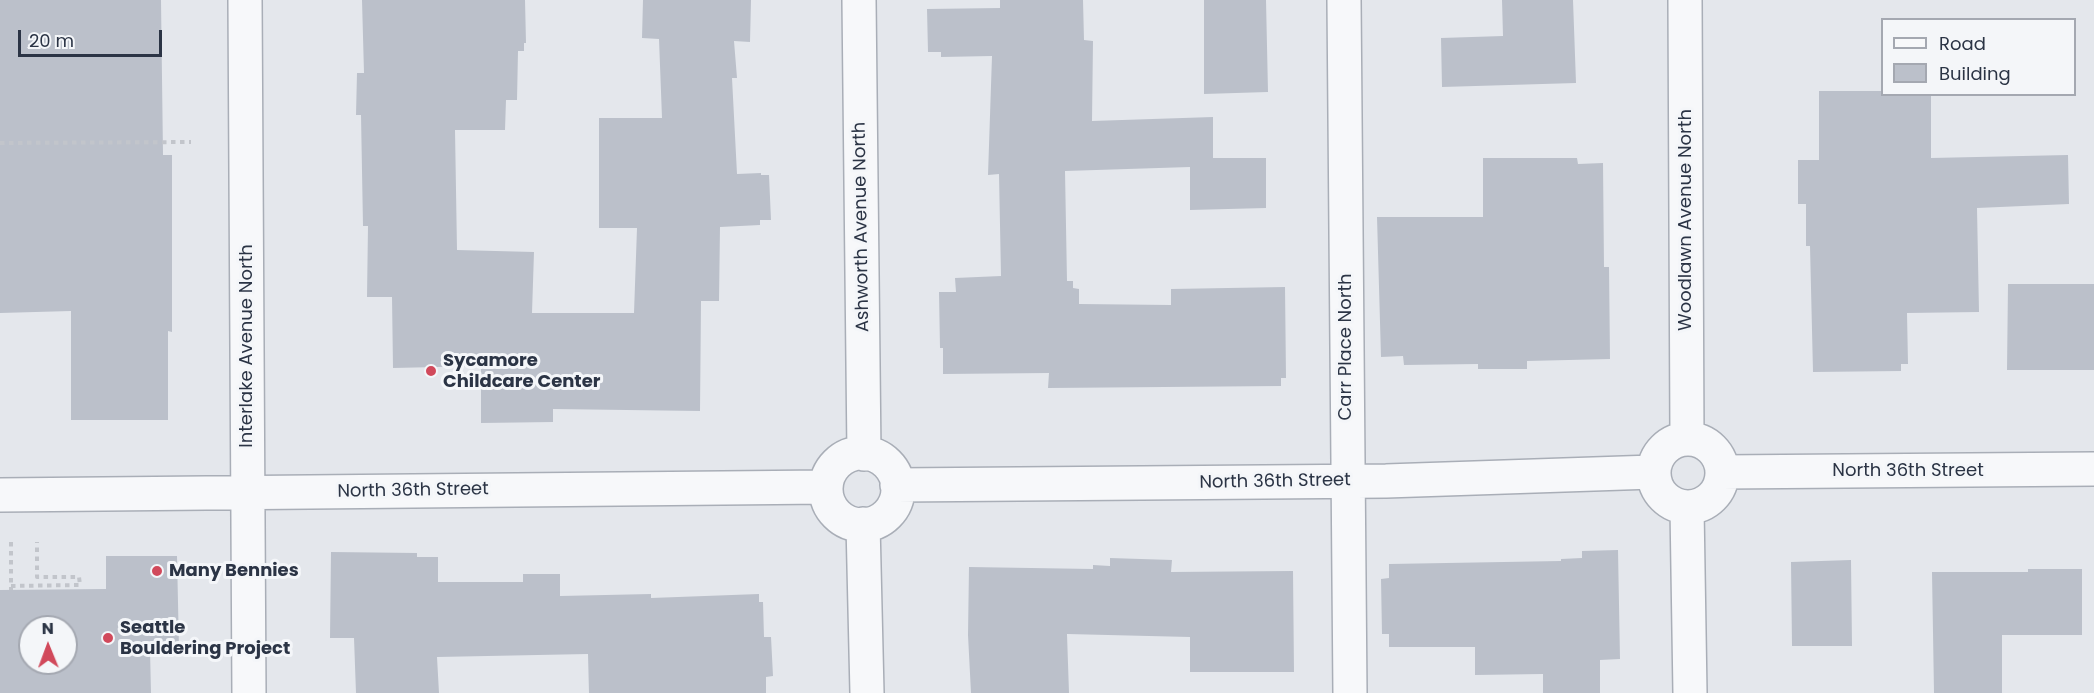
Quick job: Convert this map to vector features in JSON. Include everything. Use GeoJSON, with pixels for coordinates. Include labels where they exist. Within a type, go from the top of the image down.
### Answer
{"type":"FeatureCollection","features":[{"type":"Feature","properties":{"kind":"street","name":"Interlake Avenue North"},"geometry":{"type":"LineString","coordinates":[[245,0],[249,693]]}},
{"type":"Feature","properties":{"kind":"street","name":"Ashworth Avenue North"},"geometry":{"type":"LineString","coordinates":[[860,0],[864,454]]}},
{"type":"Feature","properties":{"kind":"street","name":"Carr Place North"},"geometry":{"type":"LineString","coordinates":[[1344,0],[1350,693]]}},
{"type":"Feature","properties":{"kind":"street","name":"Woodlawn Avenue North"},"geometry":{"type":"LineString","coordinates":[[1685,0],[1687,440]]}},
{"type":"Feature","properties":{"kind":"street"},"geometry":{"type":"LineString","coordinates":[[1680,440],[1687,440],[1702,442],[1711,448],[1718,457],[1722,472],[1719,489],[1713,498],[1703,504],[1687,508],[1669,502],[1660,494],[1654,484],[1653,472],[1655,461],[1662,450],[1680,440]]}},
{"type":"Feature","properties":{"kind":"street"},"geometry":{"type":"LineString","coordinates":[[864,454],[872,454],[883,460],[891,469],[897,485],[895,504],[888,514],[879,521],[862,524],[845,521],[836,514],[830,505],[826,487],[830,472],[837,462],[847,456],[864,454]]}},
{"type":"Feature","properties":{"kind":"street","name":"North 36th Street"},"geometry":{"type":"LineString","coordinates":[[1722,472],[2094,469]]}},
{"type":"Feature","properties":{"kind":"street","name":"North 36th Street"},"geometry":{"type":"LineString","coordinates":[[897,485],[1347,482],[1653,472]]}},
{"type":"Feature","properties":{"kind":"street","name":"North 36th Street"},"geometry":{"type":"LineString","coordinates":[[0,495],[826,487]]}},
{"type":"Feature","properties":{"kind":"street"},"geometry":{"type":"LineString","coordinates":[[1687,508],[1690,693]]}},
{"type":"Feature","properties":{"kind":"street"},"geometry":{"type":"LineString","coordinates":[[862,524],[867,693]]}},
{"type":"Feature","properties":{"kind":"path"},"geometry":{"type":"LineString","coordinates":[[0,143],[191,142]]}},
{"type":"Feature","properties":{"kind":"path"},"geometry":{"type":"LineString","coordinates":[[11,542],[11,588],[80,585],[79,577],[37,577],[37,542]]}},
{"type":"Feature","properties":{"kind":"building"},"geometry":{"type":"Polygon","coordinates":[[[0,0],[161,0],[163,155],[172,155],[172,332],[168,331],[168,420],[71,420],[71,311],[0,313],[0,0]]]}},
{"type":"Feature","properties":{"kind":"building"},"geometry":{"type":"Polygon","coordinates":[[[362,0],[525,0],[526,43],[524,43],[524,51],[518,51],[517,100],[506,100],[505,130],[455,130],[457,250],[534,252],[532,313],[634,313],[637,228],[599,228],[599,118],[662,118],[659,39],[642,38],[643,0],[751,0],[750,42],[734,41],[737,78],[732,78],[737,174],[769,175],[771,220],[760,220],[760,225],[720,227],[719,301],[701,301],[700,411],[553,409],[553,422],[481,423],[481,366],[393,368],[392,297],[367,297],[368,226],[363,226],[361,115],[356,115],[357,73],[364,73],[362,0]]]}},
{"type":"Feature","properties":{"kind":"building"},"geometry":{"type":"Polygon","coordinates":[[[1000,0],[1083,0],[1084,40],[1093,41],[1092,121],[1213,117],[1213,158],[1266,158],[1266,208],[1190,210],[1190,167],[1065,171],[1067,281],[1073,281],[1073,288],[1079,289],[1079,304],[1171,305],[1171,289],[1285,287],[1286,378],[1281,378],[1281,386],[1048,388],[1049,373],[943,374],[939,292],[956,292],[955,278],[1001,276],[999,174],[988,175],[992,56],[941,57],[941,52],[928,52],[927,9],[1000,8],[1000,0]]]}},
{"type":"Feature","properties":{"kind":"building"},"geometry":{"type":"Polygon","coordinates":[[[1204,0],[1266,0],[1268,92],[1204,94],[1204,0]]]}},
{"type":"Feature","properties":{"kind":"building"},"geometry":{"type":"Polygon","coordinates":[[[1502,0],[1573,0],[1576,83],[1442,87],[1441,38],[1503,36],[1502,0]]]}},
{"type":"Feature","properties":{"kind":"building"},"geometry":{"type":"Polygon","coordinates":[[[1819,91],[1881,91],[1881,96],[1931,96],[1931,158],[2068,155],[2069,204],[1977,208],[1979,312],[1907,313],[1908,364],[1901,364],[1901,371],[1813,372],[1810,246],[1806,246],[1806,204],[1798,204],[1798,160],[1819,160],[1819,91]]]}},
{"type":"Feature","properties":{"kind":"building"},"geometry":{"type":"Polygon","coordinates":[[[1483,158],[1577,158],[1578,164],[1603,163],[1604,267],[1609,267],[1610,359],[1527,361],[1527,369],[1478,369],[1478,364],[1404,365],[1403,356],[1381,357],[1377,217],[1483,217],[1483,158]]]}},
{"type":"Feature","properties":{"kind":"building"},"geometry":{"type":"Polygon","coordinates":[[[2008,284],[2094,284],[2094,370],[2007,370],[2008,284]]]}},
{"type":"Feature","properties":{"kind":"building"},"geometry":{"type":"Polygon","coordinates":[[[1618,550],[1620,659],[1600,660],[1600,693],[1543,693],[1543,674],[1475,675],[1475,647],[1389,647],[1389,634],[1382,634],[1381,579],[1389,578],[1389,564],[1561,561],[1561,559],[1582,558],[1582,551],[1618,550]]]}},
{"type":"Feature","properties":{"kind":"building"},"geometry":{"type":"Polygon","coordinates":[[[331,552],[417,553],[417,557],[438,557],[438,582],[523,582],[523,574],[560,574],[560,596],[651,594],[651,598],[759,594],[759,602],[763,602],[764,637],[771,637],[773,676],[766,677],[766,693],[589,693],[588,654],[437,657],[439,693],[356,693],[354,638],[330,638],[331,552]]]}},
{"type":"Feature","properties":{"kind":"building","name":"Seattle Bouldering Project"},"geometry":{"type":"Polygon","coordinates":[[[106,556],[177,556],[179,649],[150,650],[151,693],[0,693],[0,590],[106,589],[106,556]]]}},
{"type":"Feature","properties":{"kind":"building"},"geometry":{"type":"Polygon","coordinates":[[[1110,558],[1172,560],[1171,572],[1293,571],[1294,672],[1190,672],[1190,637],[1067,634],[1069,693],[971,693],[968,635],[969,567],[1093,569],[1093,565],[1110,566],[1110,558]]]}},
{"type":"Feature","properties":{"kind":"building"},"geometry":{"type":"Polygon","coordinates":[[[1851,560],[1852,646],[1792,646],[1791,562],[1851,560]]]}},
{"type":"Feature","properties":{"kind":"building"},"geometry":{"type":"Polygon","coordinates":[[[2028,569],[2082,569],[2082,635],[2002,635],[2002,693],[1934,693],[1932,572],[2028,572],[2028,569]]]}},
{"type":"Feature","properties":{"kind":"place","name":"Sycamore Childcare Center"},"geometry":{"type":"Point","coordinates":[431,371]}},
{"type":"Feature","properties":{"kind":"place","name":"Many Bennies"},"geometry":{"type":"Point","coordinates":[157,571]}},
{"type":"Feature","properties":{"kind":"place","name":"Seattle Bouldering Project"},"geometry":{"type":"Point","coordinates":[108,638]}}]}
